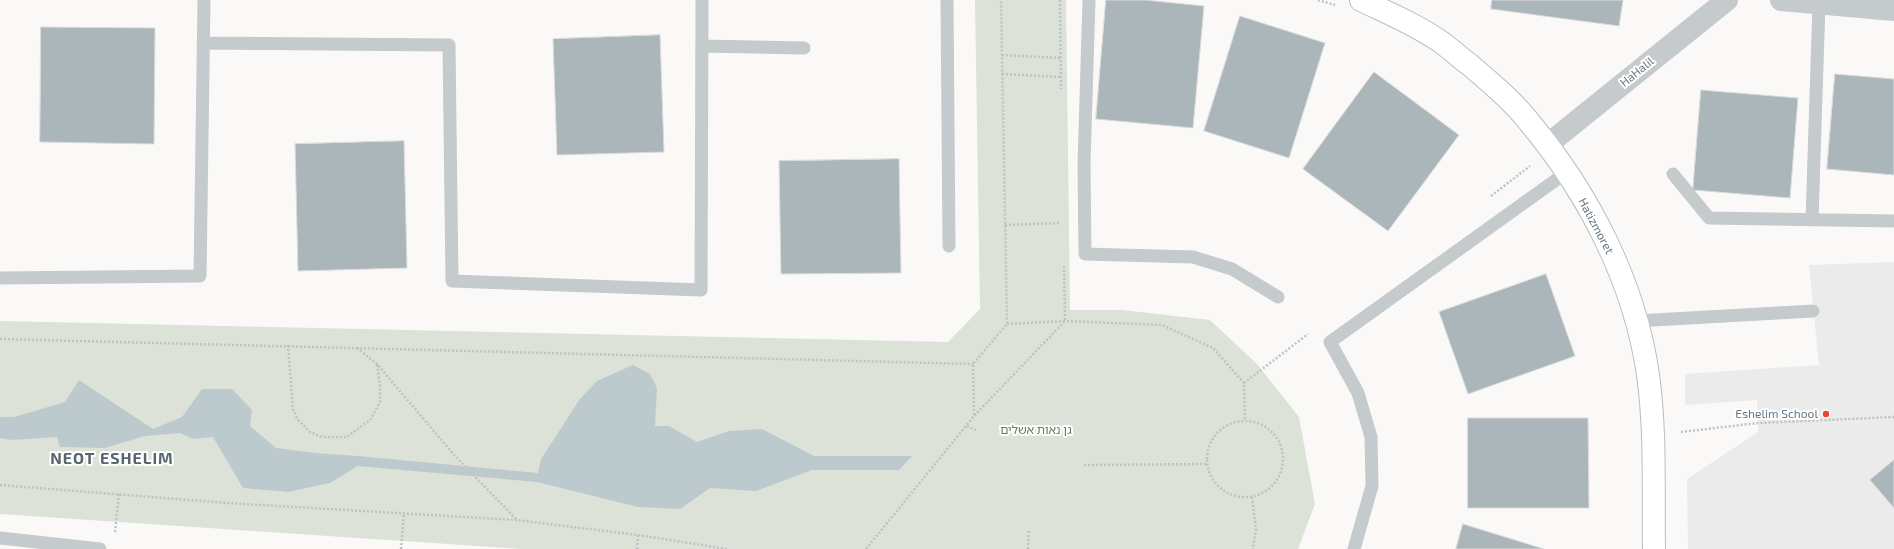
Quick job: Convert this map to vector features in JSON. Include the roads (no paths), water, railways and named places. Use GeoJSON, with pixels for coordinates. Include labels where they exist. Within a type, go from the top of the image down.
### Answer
{"type":"FeatureCollection","features":[{"type":"Feature","properties":{"kind":"street","name":"Hatizmoret"},"geometry":{"type":"LineString","coordinates":[[1361,0],[1391,14],[1441,42],[1493,84],[1530,122],[1567,172],[1606,241],[1628,292],[1648,375],[1652,436],[1654,549]]}},
{"type":"Feature","properties":{"kind":"street","name":"HaHalil"},"geometry":{"type":"LineString","coordinates":[[1547,145],[1728,0]]}},
{"type":"Feature","properties":{"kind":"street"},"geometry":{"type":"LineString","coordinates":[[1781,0],[1894,10]]}},
{"type":"Feature","properties":{"kind":"lane"},"geometry":{"type":"LineString","coordinates":[[0,278],[200,276],[204,0]]}},
{"type":"Feature","properties":{"kind":"lane"},"geometry":{"type":"LineString","coordinates":[[203,43],[449,45],[452,281],[701,290],[702,0]]}},
{"type":"Feature","properties":{"kind":"lane"},"geometry":{"type":"LineString","coordinates":[[947,0],[949,246]]}},
{"type":"Feature","properties":{"kind":"lane"},"geometry":{"type":"LineString","coordinates":[[1089,0],[1084,164],[1085,254],[1193,257],[1232,269],[1278,297]]}},
{"type":"Feature","properties":{"kind":"lane"},"geometry":{"type":"LineString","coordinates":[[1812,220],[1819,3]]}},
{"type":"Feature","properties":{"kind":"lane"},"geometry":{"type":"LineString","coordinates":[[702,46],[804,48]]}},
{"type":"Feature","properties":{"kind":"lane"},"geometry":{"type":"LineString","coordinates":[[1354,549],[1372,486],[1371,437],[1358,394],[1330,342],[1567,172]]}},
{"type":"Feature","properties":{"kind":"lane"},"geometry":{"type":"LineString","coordinates":[[1673,174],[1709,218],[1894,221]]}},
{"type":"Feature","properties":{"kind":"lane"},"geometry":{"type":"LineString","coordinates":[[1636,321],[1813,311]]}},
{"type":"Feature","properties":{"kind":"lane"},"geometry":{"type":"LineString","coordinates":[[0,538],[100,549]]}},
{"type":"Feature","properties":{"kind":"place","name":"Eshelim School"},"geometry":{"type":"Point","coordinates":[1826,414]}},
{"type":"Feature","properties":{"kind":"district","name":"NEOT ESHELIM"},"geometry":{"type":"Point","coordinates":[112,459]}},
{"type":"Feature","properties":{"kind":"park label","name":"גן נאות אשלים"},"geometry":{"type":"Point","coordinates":[1036,430]}}]}
